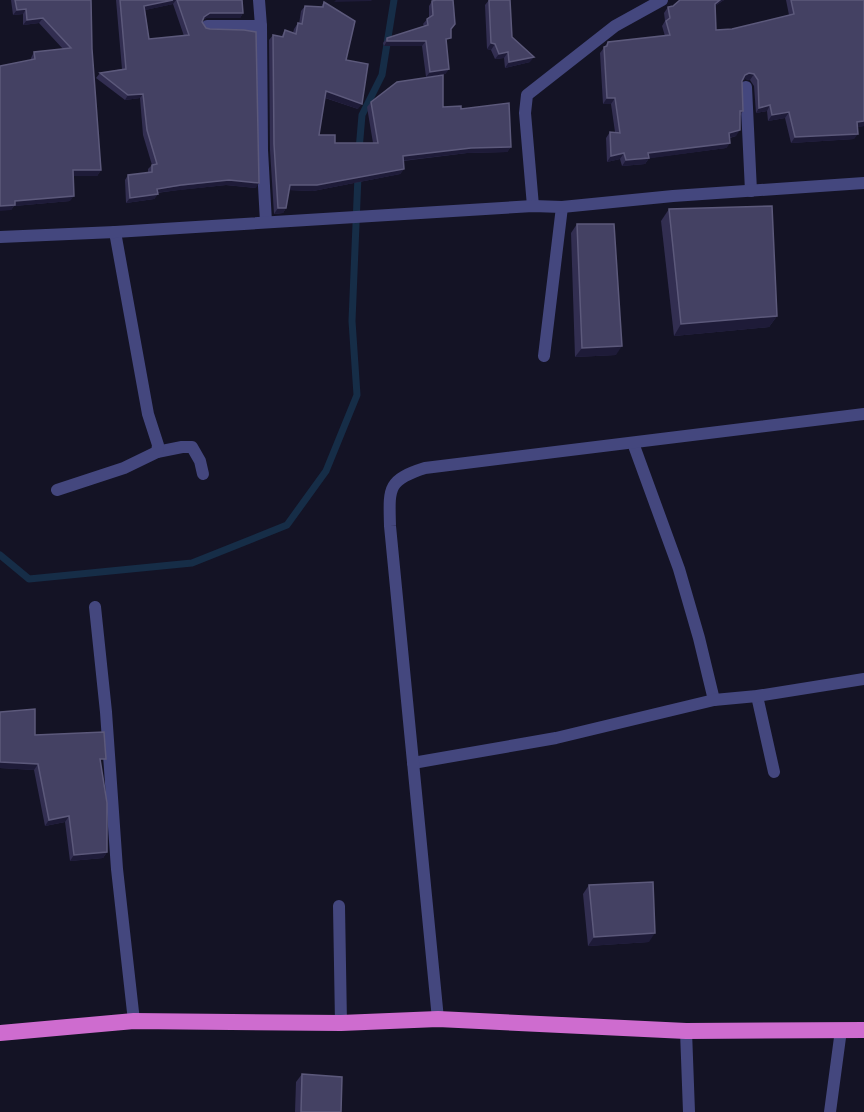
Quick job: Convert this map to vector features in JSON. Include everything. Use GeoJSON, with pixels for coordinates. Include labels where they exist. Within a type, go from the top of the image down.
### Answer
{"type":"FeatureCollection","features":[{"type":"Feature","properties":{"kind":"highway"},"geometry":{"type":"LineString","coordinates":[[0,1033],[134,1021],[341,1023],[438,1019],[686,1031],[864,1030]]}},
{"type":"Feature","properties":{"kind":"street"},"geometry":{"type":"LineString","coordinates":[[259,0],[266,222]]}},
{"type":"Feature","properties":{"kind":"street"},"geometry":{"type":"LineString","coordinates":[[533,206],[525,113],[527,94],[615,26],[662,0]]}},
{"type":"Feature","properties":{"kind":"street"},"geometry":{"type":"LineString","coordinates":[[207,26],[261,26]]}},
{"type":"Feature","properties":{"kind":"street"},"geometry":{"type":"LineString","coordinates":[[746,87],[751,190]]}},
{"type":"Feature","properties":{"kind":"street"},"geometry":{"type":"LineString","coordinates":[[0,237],[533,206],[562,207],[751,190],[864,183]]}},
{"type":"Feature","properties":{"kind":"street"},"geometry":{"type":"LineString","coordinates":[[544,356],[562,207]]}},
{"type":"Feature","properties":{"kind":"street"},"geometry":{"type":"LineString","coordinates":[[115,232],[136,353],[158,452]]}},
{"type":"Feature","properties":{"kind":"street"},"geometry":{"type":"LineString","coordinates":[[438,1019],[390,526],[389,498],[394,482],[406,474],[426,468],[864,414]]}},
{"type":"Feature","properties":{"kind":"street"},"geometry":{"type":"LineString","coordinates":[[633,443],[679,569],[714,700]]}},
{"type":"Feature","properties":{"kind":"street"},"geometry":{"type":"LineString","coordinates":[[57,490],[124,468],[158,452],[182,447],[192,447],[195,450],[203,474]]}},
{"type":"Feature","properties":{"kind":"street"},"geometry":{"type":"LineString","coordinates":[[95,607],[106,712],[117,869],[134,1021]]}},
{"type":"Feature","properties":{"kind":"street"},"geometry":{"type":"LineString","coordinates":[[413,763],[556,738],[714,700],[757,696],[864,679]]}},
{"type":"Feature","properties":{"kind":"street"},"geometry":{"type":"LineString","coordinates":[[757,696],[774,772]]}},
{"type":"Feature","properties":{"kind":"street"},"geometry":{"type":"LineString","coordinates":[[339,906],[341,1023]]}},
{"type":"Feature","properties":{"kind":"street"},"geometry":{"type":"LineString","coordinates":[[830,1112],[841,1030]]}},
{"type":"Feature","properties":{"kind":"street"},"geometry":{"type":"LineString","coordinates":[[686,1031],[689,1112]]}},
{"type":"Feature","properties":{"kind":"building"},"geometry":{"type":"Polygon","coordinates":[[[15,0],[91,0],[92,49],[101,170],[73,170],[74,196],[15,201],[15,205],[0,206],[0,66],[35,59],[34,52],[71,48],[43,18],[27,20],[26,9],[17,10],[15,0]]]}},
{"type":"Feature","properties":{"kind":"building"},"geometry":{"type":"Polygon","coordinates":[[[120,0],[173,0],[144,6],[149,39],[189,35],[177,0],[242,0],[243,13],[210,13],[204,17],[202,22],[206,28],[210,29],[256,32],[259,183],[229,180],[181,185],[157,189],[158,194],[130,198],[128,175],[152,172],[152,165],[157,164],[147,130],[143,94],[128,95],[100,73],[126,69],[120,0]]]}},
{"type":"Feature","properties":{"kind":"building"},"geometry":{"type":"Polygon","coordinates":[[[453,0],[455,24],[451,29],[451,38],[446,39],[449,69],[430,72],[426,41],[387,41],[387,38],[428,25],[427,19],[433,15],[432,1],[453,0]]]}},
{"type":"Feature","properties":{"kind":"building"},"geometry":{"type":"Polygon","coordinates":[[[489,0],[510,0],[512,37],[534,57],[509,62],[508,52],[499,54],[495,44],[491,43],[489,0]]]}},
{"type":"Feature","properties":{"kind":"building"},"geometry":{"type":"Polygon","coordinates":[[[680,0],[720,0],[715,4],[716,30],[732,29],[794,14],[791,0],[864,0],[864,121],[857,122],[858,134],[795,137],[789,112],[772,115],[770,105],[759,108],[758,80],[754,74],[749,73],[742,81],[743,111],[740,111],[740,130],[729,133],[730,143],[648,153],[649,158],[626,160],[624,153],[611,156],[610,132],[620,133],[615,98],[607,98],[604,47],[608,42],[670,35],[666,21],[670,18],[668,7],[680,0]]]}},
{"type":"Feature","properties":{"kind":"building"},"geometry":{"type":"Polygon","coordinates":[[[324,2],[355,21],[346,60],[368,64],[362,104],[326,91],[319,135],[335,135],[335,143],[378,143],[371,102],[397,82],[443,75],[443,107],[461,106],[461,109],[509,103],[511,147],[471,148],[403,156],[404,169],[317,185],[290,185],[286,208],[278,208],[274,144],[273,35],[283,37],[285,30],[296,34],[298,23],[302,24],[305,6],[323,7],[324,2]]]}},
{"type":"Feature","properties":{"kind":"building"},"geometry":{"type":"Polygon","coordinates":[[[772,206],[777,316],[681,324],[669,209],[772,206]]]}},
{"type":"Feature","properties":{"kind":"building"},"geometry":{"type":"Polygon","coordinates":[[[577,224],[614,224],[622,346],[582,348],[577,224]]]}},
{"type":"Feature","properties":{"kind":"building"},"geometry":{"type":"Polygon","coordinates":[[[35,709],[35,735],[104,732],[106,759],[100,759],[107,803],[107,852],[74,855],[69,816],[49,820],[38,764],[0,762],[0,712],[35,709]]]}},
{"type":"Feature","properties":{"kind":"building"},"geometry":{"type":"Polygon","coordinates":[[[653,882],[655,933],[594,937],[589,885],[653,882]]]}},
{"type":"Feature","properties":{"kind":"building"},"geometry":{"type":"Polygon","coordinates":[[[302,1074],[342,1077],[341,1112],[301,1112],[302,1074]]]}},
{"type":"Feature","properties":{"kind":"waterway"},"geometry":{"type":"LineString","coordinates":[[359,150],[362,115],[382,75],[394,0]]}},
{"type":"Feature","properties":{"kind":"waterway"},"geometry":{"type":"LineString","coordinates":[[0,555],[29,579],[192,563],[287,525],[326,471],[357,395],[352,321],[358,176]]}}]}
